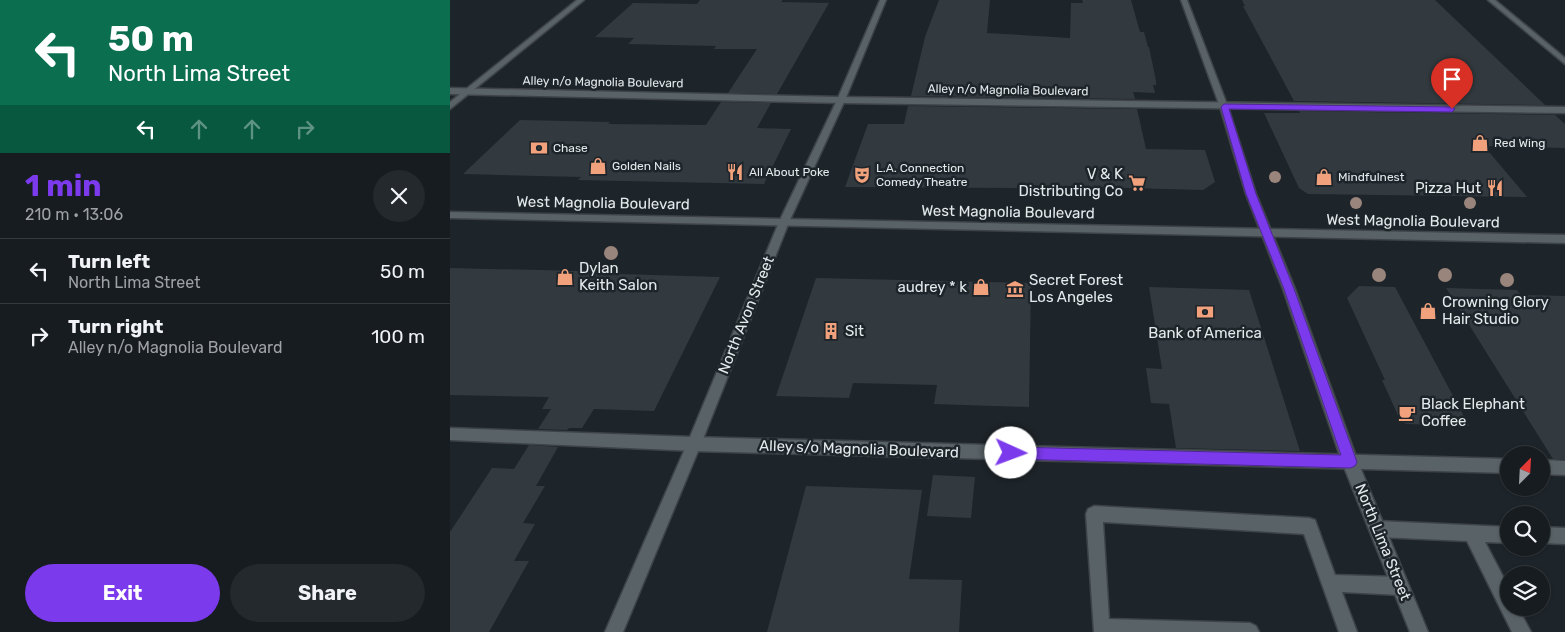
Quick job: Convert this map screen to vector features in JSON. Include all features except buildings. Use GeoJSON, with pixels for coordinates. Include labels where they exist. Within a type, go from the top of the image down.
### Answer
{"type":"FeatureCollection","features":[{"type":"Feature","properties":{"kind":"street"},"geometry":{"type":"LineString","coordinates":[[450,106],[581,0]]}},
{"type":"Feature","properties":{"kind":"street","name":"North Avon Street"},"geometry":{"type":"LineString","coordinates":[[614,632],[694,444],[784,222],[841,100],[884,0]]}},
{"type":"Feature","properties":{"kind":"street","name":"North Lima Street"},"geometry":{"type":"LineString","coordinates":[[1184,0],[1224,107],[1251,194],[1289,289],[1350,462],[1419,632]]}},
{"type":"Feature","properties":{"kind":"street"},"geometry":{"type":"LineString","coordinates":[[1491,0],[1565,62]]}},
{"type":"Feature","properties":{"kind":"street","name":"Alley n/o Magnolia Boulevard"},"geometry":{"type":"LineString","coordinates":[[450,91],[1224,107],[1565,110]]}},
{"type":"Feature","properties":{"kind":"street","name":"West Magnolia Boulevard"},"geometry":{"type":"LineString","coordinates":[[450,215],[1565,239]]}},
{"type":"Feature","properties":{"kind":"street","name":"Alley s/o Magnolia Boulevard"},"geometry":{"type":"LineString","coordinates":[[450,434],[694,444],[1500,466]]}},
{"type":"Feature","properties":{"kind":"street"},"geometry":{"type":"LineString","coordinates":[[1550,467],[1565,468]]}},
{"type":"Feature","properties":{"kind":"street"},"geometry":{"type":"LineString","coordinates":[[1250,632],[1100,628],[1094,514],[1309,526],[1348,632]]}},
{"type":"Feature","properties":{"kind":"street"},"geometry":{"type":"LineString","coordinates":[[1378,529],[1500,535]]}},
{"type":"Feature","properties":{"kind":"street"},"geometry":{"type":"LineString","coordinates":[[1472,534],[1500,589]]}},
{"type":"Feature","properties":{"kind":"street"},"geometry":{"type":"LineString","coordinates":[[1550,535],[1565,536]]}},
{"type":"Feature","properties":{"kind":"street"},"geometry":{"type":"LineString","coordinates":[[1330,583],[1400,586]]}},
{"type":"Feature","properties":{"kind":"street"},"geometry":{"type":"LineString","coordinates":[[1514,616],[1522,632]]}},
{"type":"Feature","properties":{"kind":"place","name":"Red Wing"},"geometry":{"type":"Point","coordinates":[1480,143]}},
{"type":"Feature","properties":{"kind":"place","name":"Chase"},"geometry":{"type":"Point","coordinates":[539,148]}},
{"type":"Feature","properties":{"kind":"place","name":"Golden Nails"},"geometry":{"type":"Point","coordinates":[598,166]}},
{"type":"Feature","properties":{"kind":"place","name":"All About Poke"},"geometry":{"type":"Point","coordinates":[735,172]}},
{"type":"Feature","properties":{"kind":"place","name":"L.A. Connection Comedy Theatre"},"geometry":{"type":"Point","coordinates":[862,175]}},
{"type":"Feature","properties":{"kind":"place","name":"Mindfulnest"},"geometry":{"type":"Point","coordinates":[1324,177]}},
{"type":"Feature","properties":{"kind":"place","name":"V & K Distributing Co"},"geometry":{"type":"Point","coordinates":[1137,183]}},
{"type":"Feature","properties":{"kind":"place","name":"Pizza Hut"},"geometry":{"type":"Point","coordinates":[1495,188]}},
{"type":"Feature","properties":{"kind":"place","name":"Dylan Keith Salon"},"geometry":{"type":"Point","coordinates":[565,277]}},
{"type":"Feature","properties":{"kind":"place","name":"audrey * k"},"geometry":{"type":"Point","coordinates":[981,287]}},
{"type":"Feature","properties":{"kind":"place","name":"Secret Forest Los Angeles"},"geometry":{"type":"Point","coordinates":[1015,289]}},
{"type":"Feature","properties":{"kind":"place","name":"Crowning Glory Hair Studio"},"geometry":{"type":"Point","coordinates":[1428,311]}},
{"type":"Feature","properties":{"kind":"place","name":"Bank of America"},"geometry":{"type":"Point","coordinates":[1205,312]}},
{"type":"Feature","properties":{"kind":"place","name":"Sit"},"geometry":{"type":"Point","coordinates":[831,331]}},
{"type":"Feature","properties":{"kind":"place","name":"Black Elephant Coffee"},"geometry":{"type":"Point","coordinates":[1407,413]}},
{"type":"Feature","properties":{"kind":"route"},"geometry":{"type":"LineString","coordinates":[[1011,453],[1350,462],[1289,289],[1251,194],[1224,107],[1452,109]]}}]}
